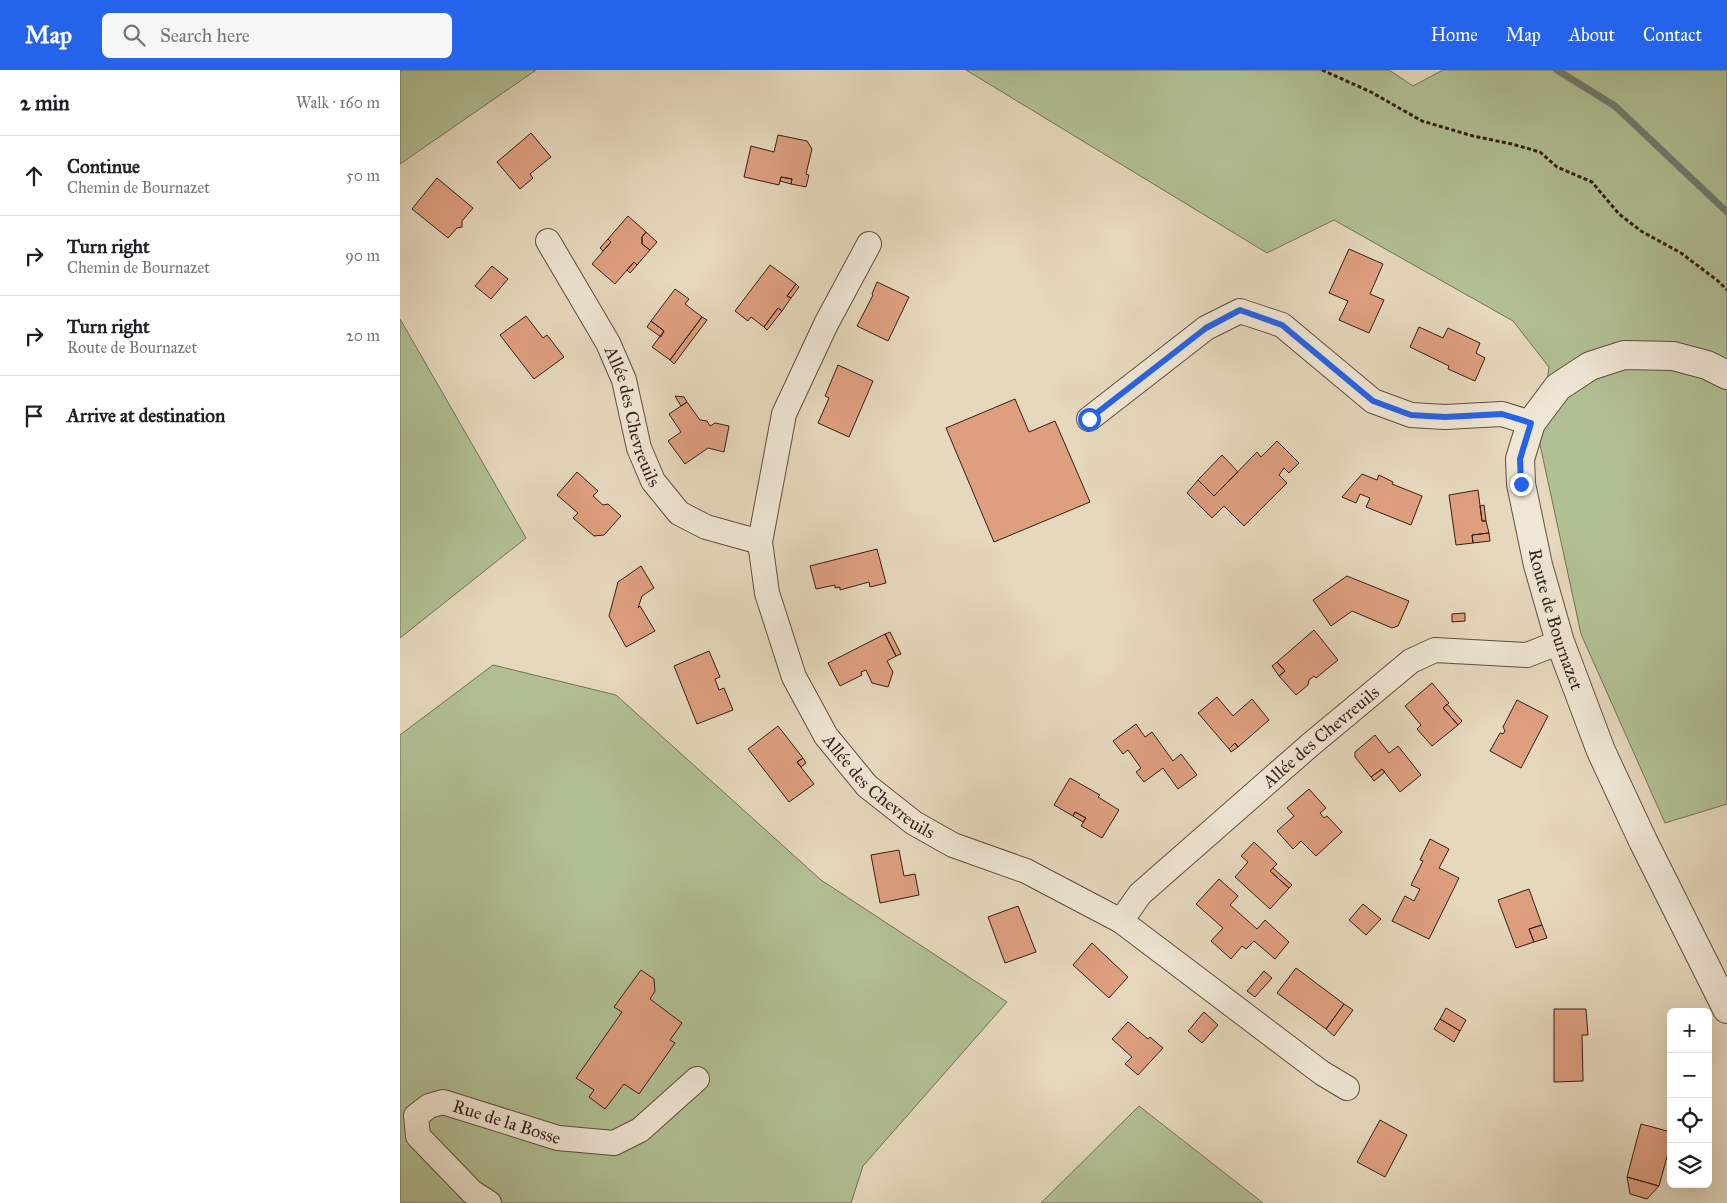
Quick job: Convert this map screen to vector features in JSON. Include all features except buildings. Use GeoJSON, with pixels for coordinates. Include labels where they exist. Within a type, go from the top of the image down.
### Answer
{"type":"FeatureCollection","features":[{"type":"Feature","properties":{"kind":"street","name":"Allée des Chevreuils"},"geometry":{"type":"LineString","coordinates":[[548,241],[608,343],[624,380],[639,448],[653,481],[680,513],[706,527],[760,542]]}},
{"type":"Feature","properties":{"kind":"street","name":"Allée des Chevreuils"},"geometry":{"type":"LineString","coordinates":[[869,244],[826,324],[784,414],[760,542],[767,593],[794,677],[826,736],[866,786],[914,823],[953,845],[1026,871],[1121,921],[1322,1073],[1347,1088]]}},
{"type":"Feature","properties":{"kind":"street"},"geometry":{"type":"LineString","coordinates":[[1089,419],[1206,328],[1240,310],[1282,325],[1373,401],[1411,415],[1445,417],[1502,414],[1531,423]]}},
{"type":"Feature","properties":{"kind":"street","name":"Route de Bournazet"},"geometry":{"type":"LineString","coordinates":[[1727,375],[1707,366],[1673,356],[1624,355],[1590,366],[1558,387],[1531,423],[1520,459],[1521,484],[1538,565],[1560,642],[1601,751],[1643,841],[1727,1009]]}},
{"type":"Feature","properties":{"kind":"street","name":"Allée des Chevreuils"},"geometry":{"type":"LineString","coordinates":[[1121,921],[1140,894],[1310,745],[1411,661],[1435,650],[1527,655],[1560,642]]}},
{"type":"Feature","properties":{"kind":"street","name":"Rue de la Bosse"},"geometry":{"type":"LineString","coordinates":[[489,1203],[472,1192],[418,1136],[416,1116],[429,1106],[444,1102],[558,1138],[614,1142],[640,1130],[697,1078]]}},
{"type":"Feature","properties":{"kind":"path"},"geometry":{"type":"LineString","coordinates":[[1322,70],[1371,92],[1422,121],[1473,136],[1540,152],[1557,167],[1592,182],[1619,214],[1641,231],[1681,253],[1727,290]]}},
{"type":"Feature","properties":{"kind":"green space"},"geometry":{"type":"Polygon","coordinates":[[[400,70],[536,70],[400,164],[400,70]]]}},
{"type":"Feature","properties":{"kind":"green space"},"geometry":{"type":"Polygon","coordinates":[[[966,70],[1389,70],[1413,86],[1443,70],[1727,70],[1727,804],[1665,823],[1581,634],[1539,440],[1549,367],[1513,321],[1334,220],[1267,253],[966,70]]]}},
{"type":"Feature","properties":{"kind":"green space"},"geometry":{"type":"Polygon","coordinates":[[[400,319],[526,538],[400,638],[400,319]]]}},
{"type":"Feature","properties":{"kind":"green space"},"geometry":{"type":"Polygon","coordinates":[[[493,665],[616,695],[821,880],[1007,1002],[863,1166],[851,1203],[400,1203],[400,735],[493,665]]]}},
{"type":"Feature","properties":{"kind":"green space"},"geometry":{"type":"Polygon","coordinates":[[[1139,1106],[1263,1203],[1041,1203],[1139,1106]]]}},
{"type":"Feature","properties":{"kind":"waterway"},"geometry":{"type":"LineString","coordinates":[[1557,70],[1615,106],[1727,212]]}},
{"type":"Feature","properties":{"kind":"route"},"geometry":{"type":"LineString","coordinates":[[1089,419],[1206,328],[1240,310],[1282,325],[1373,401],[1411,415],[1445,417],[1502,414],[1531,423],[1520,459],[1521,484]]}}]}
